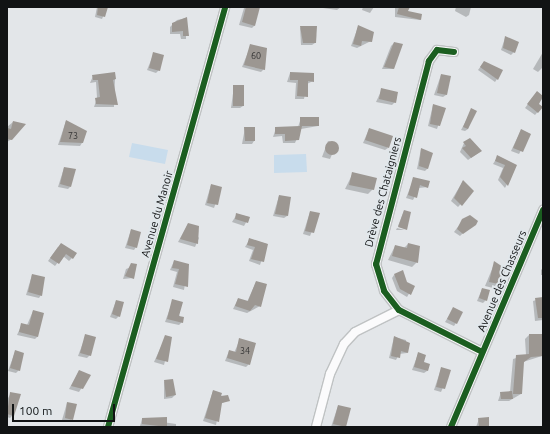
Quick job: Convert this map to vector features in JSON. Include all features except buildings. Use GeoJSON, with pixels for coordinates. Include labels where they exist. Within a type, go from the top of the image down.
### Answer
{"type":"FeatureCollection","features":[{"type":"Feature","properties":{"kind":"street","name":"Avenue du Manoir"},"geometry":{"type":"LineString","coordinates":[[108,427],[224,7]]}},
{"type":"Feature","properties":{"kind":"street","name":"Drève des Chataigniers"},"geometry":{"type":"LineString","coordinates":[[454,52],[437,50],[429,61],[378,251],[378,277],[387,296],[399,310],[482,352]]}},
{"type":"Feature","properties":{"kind":"street","name":"Avenue des Chasseurs"},"geometry":{"type":"LineString","coordinates":[[451,427],[543,210]]}},
{"type":"Feature","properties":{"kind":"street"},"geometry":{"type":"LineString","coordinates":[[316,427],[332,369],[344,344],[355,332],[399,310]]}},
{"type":"Feature","properties":{"kind":"shaded area"},"geometry":{"type":"Polygon","coordinates":[[[132,143],[168,150],[165,164],[129,157],[132,143]]]}},
{"type":"Feature","properties":{"kind":"shaded area"},"geometry":{"type":"Polygon","coordinates":[[[306,154],[307,172],[274,173],[274,155],[306,154]]]}},
{"type":"Feature","properties":{"kind":"cycle path"},"geometry":{"type":"LineString","coordinates":[[108,427],[225,7]]}},
{"type":"Feature","properties":{"kind":"cycle path"},"geometry":{"type":"LineString","coordinates":[[454,52],[437,50],[429,61],[376,264],[384,291],[399,310],[482,352]]}},
{"type":"Feature","properties":{"kind":"cycle path"},"geometry":{"type":"LineString","coordinates":[[451,427],[543,210]]}}]}
